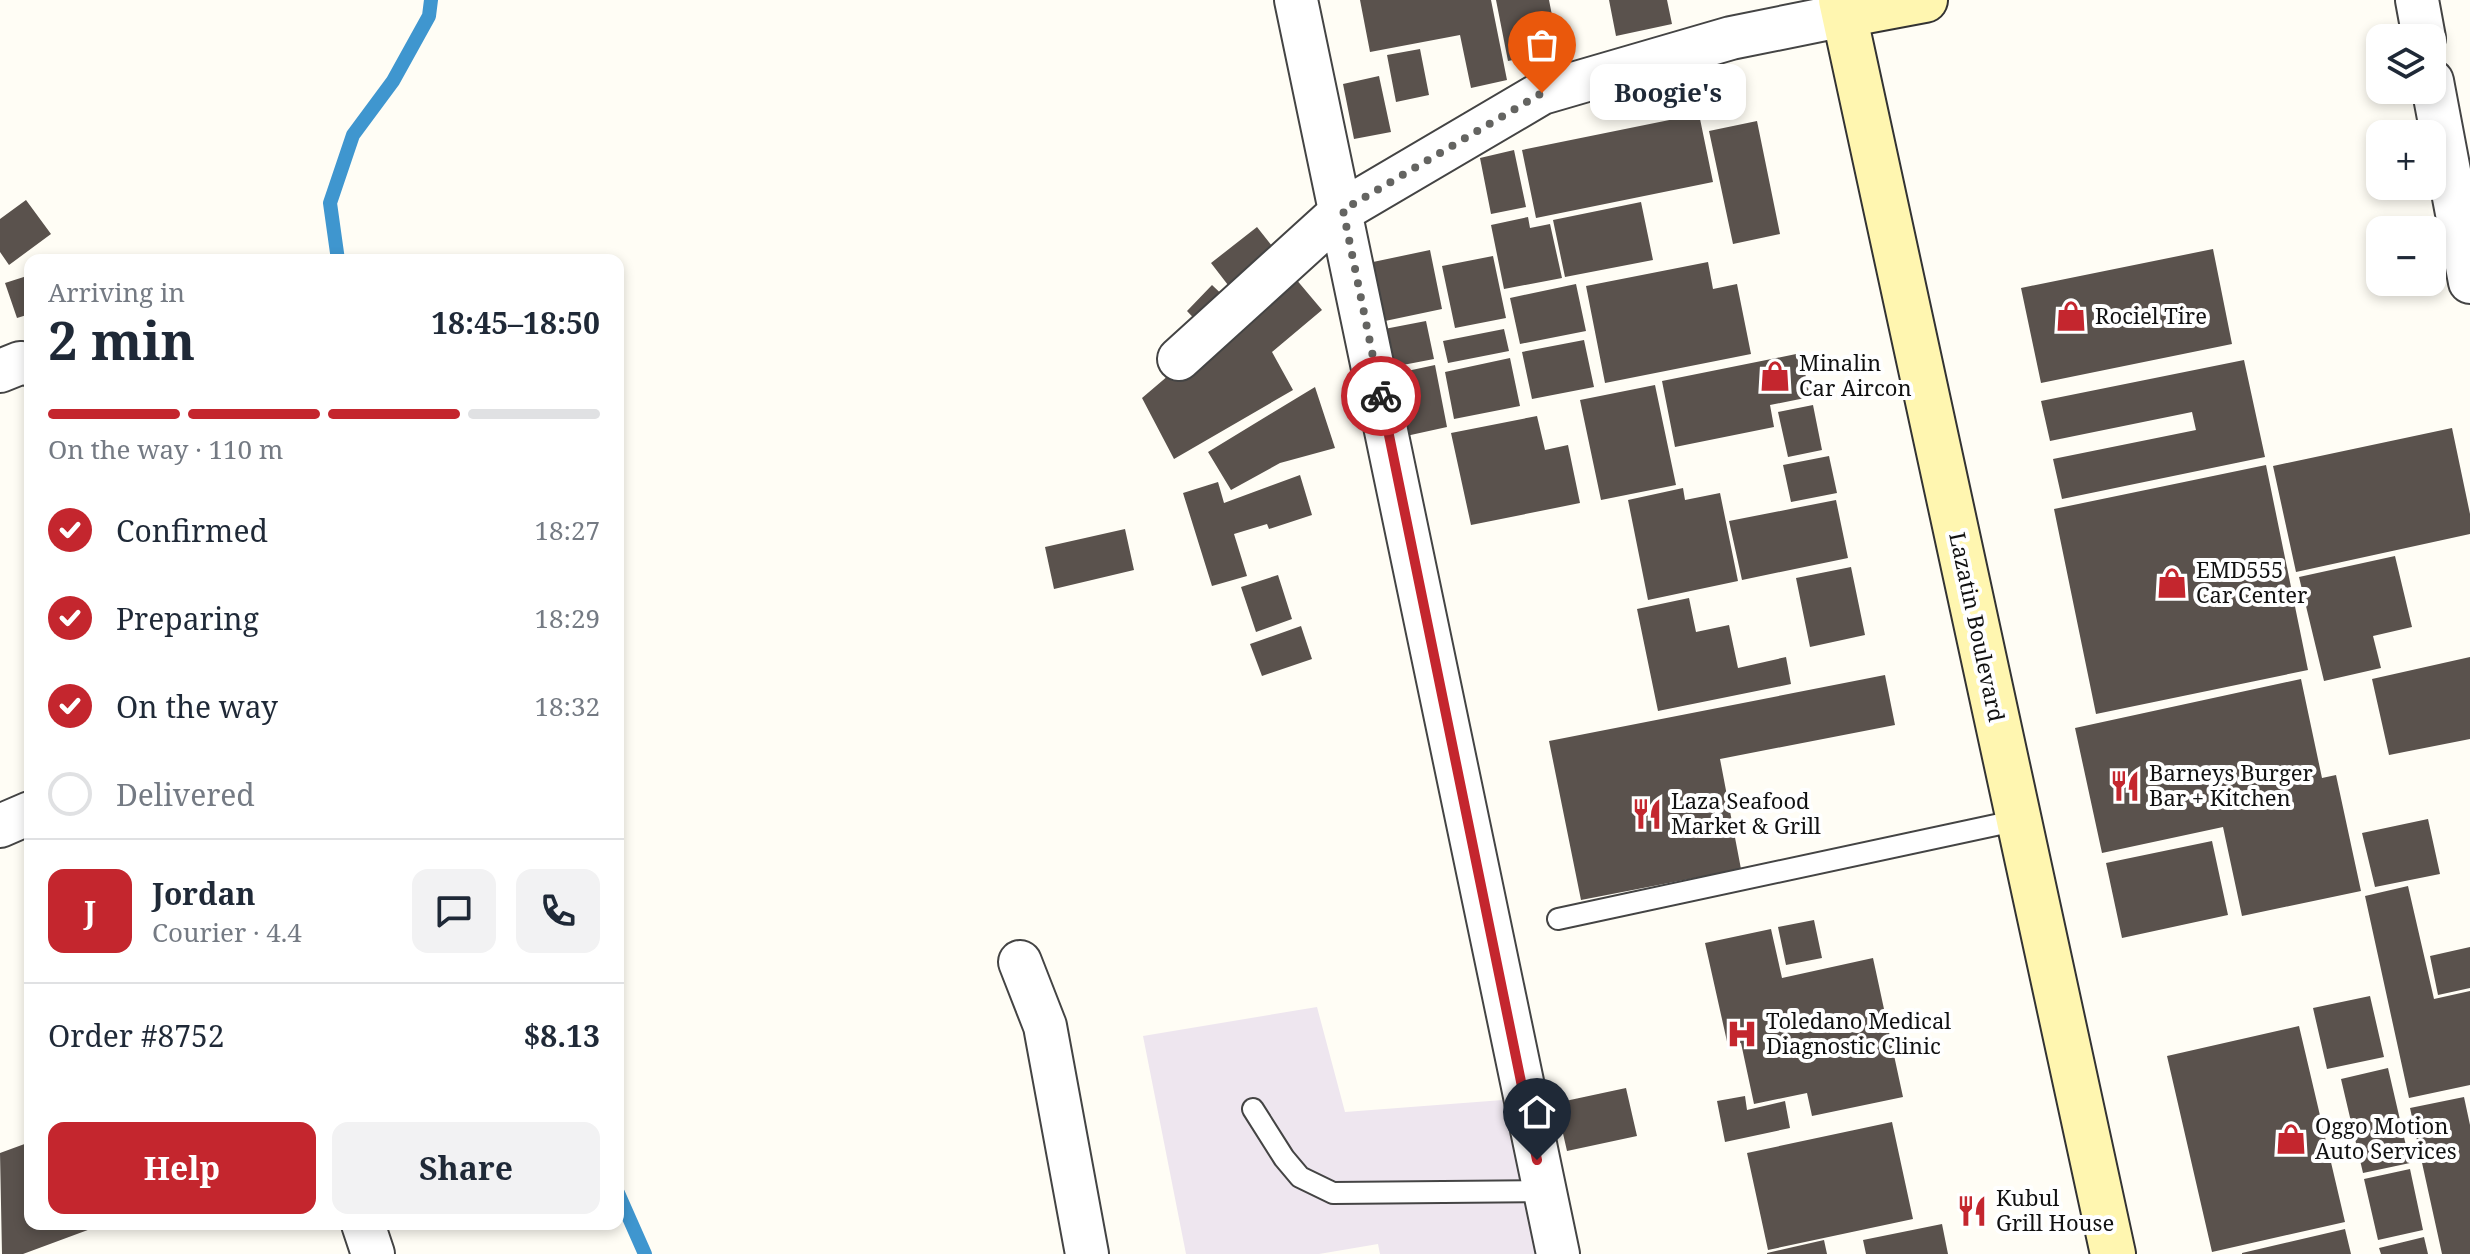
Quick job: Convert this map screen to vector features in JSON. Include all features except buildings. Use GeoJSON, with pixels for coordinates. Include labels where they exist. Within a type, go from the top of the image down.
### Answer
{"type":"FeatureCollection","features":[{"type":"Feature","properties":{"kind":"main road"},"geometry":{"type":"LineString","coordinates":[[1843,7],[1925,0]]}},
{"type":"Feature","properties":{"kind":"main road","name":"Lazatin Boulevard"},"geometry":{"type":"LineString","coordinates":[[1843,7],[2113,1254]]}},
{"type":"Feature","properties":{"kind":"street"},"geometry":{"type":"LineString","coordinates":[[1296,0],[1343,210],[1558,1254]]}},
{"type":"Feature","properties":{"kind":"street"},"geometry":{"type":"LineString","coordinates":[[2417,0],[2421,24]]}},
{"type":"Feature","properties":{"kind":"street"},"geometry":{"type":"LineString","coordinates":[[1179,359],[1343,210],[1542,93],[1595,75],[1843,7]]}},
{"type":"Feature","properties":{"kind":"street"},"geometry":{"type":"LineString","coordinates":[[2436,104],[2470,282]]}},
{"type":"Feature","properties":{"kind":"street"},"geometry":{"type":"LineString","coordinates":[[0,371],[24,363]]}},
{"type":"Feature","properties":{"kind":"street"},"geometry":{"type":"LineString","coordinates":[[0,826],[24,816]]}},
{"type":"Feature","properties":{"kind":"street"},"geometry":{"type":"LineString","coordinates":[[1020,962],[1045,1026],[1087,1254]]}},
{"type":"Feature","properties":{"kind":"street"},"geometry":{"type":"LineString","coordinates":[[365,1230],[373,1254]]}},
{"type":"Feature","properties":{"kind":"lane"},"geometry":{"type":"LineString","coordinates":[[1558,919],[2019,820]]}},
{"type":"Feature","properties":{"kind":"lane"},"geometry":{"type":"LineString","coordinates":[[1253,1109],[1300,1177],[1333,1193],[1543,1191]]}},
{"type":"Feature","properties":{"kind":"shaded area"},"geometry":{"type":"Polygon","coordinates":[[[1317,1007],[1345,1112],[1503,1100],[1536,1254],[1380,1254],[1378,1244],[1319,1254],[1186,1254],[1143,1036],[1317,1007]]]}},
{"type":"Feature","properties":{"kind":"waterway"},"geometry":{"type":"LineString","coordinates":[[337,254],[330,203],[353,135],[393,81],[429,16],[431,0]]}},
{"type":"Feature","properties":{"kind":"waterway"},"geometry":{"type":"LineString","coordinates":[[624,1207],[645,1254]]}},
{"type":"Feature","properties":{"kind":"way so far"},"geometry":{"type":"LineString","coordinates":[[1381,396],[1343,210],[1542,93]]}},
{"type":"Feature","properties":{"kind":"place","name":"Boogie's"},"geometry":{"type":"Point","coordinates":[1542,93]}},
{"type":"Feature","properties":{"kind":"place","name":"Rociel Tire"},"geometry":{"type":"Point","coordinates":[2071,316]}},
{"type":"Feature","properties":{"kind":"place","name":"Minalin Car Aircon"},"geometry":{"type":"Point","coordinates":[1775,376]}},
{"type":"Feature","properties":{"kind":"place","name":"EMD555 Car Center"},"geometry":{"type":"Point","coordinates":[2172,583]}},
{"type":"Feature","properties":{"kind":"place","name":"Barneys Burger Bar + Kitchen"},"geometry":{"type":"Point","coordinates":[2125,786]}},
{"type":"Feature","properties":{"kind":"place","name":"Laza Seafood Market & Grill"},"geometry":{"type":"Point","coordinates":[1647,814]}},
{"type":"Feature","properties":{"kind":"place","name":"Toledano Medical Diagnostic Clinic"},"geometry":{"type":"Point","coordinates":[1742,1034]}},
{"type":"Feature","properties":{"kind":"place","name":"Oggo Motion Auto Services"},"geometry":{"type":"Point","coordinates":[2291,1139]}},
{"type":"Feature","properties":{"kind":"place","name":"Kubul Grill House"},"geometry":{"type":"Point","coordinates":[1972,1211]}},
{"type":"Feature","properties":{"kind":"route"},"geometry":{"type":"LineString","coordinates":[[1381,396],[1537,1160]]}}]}
